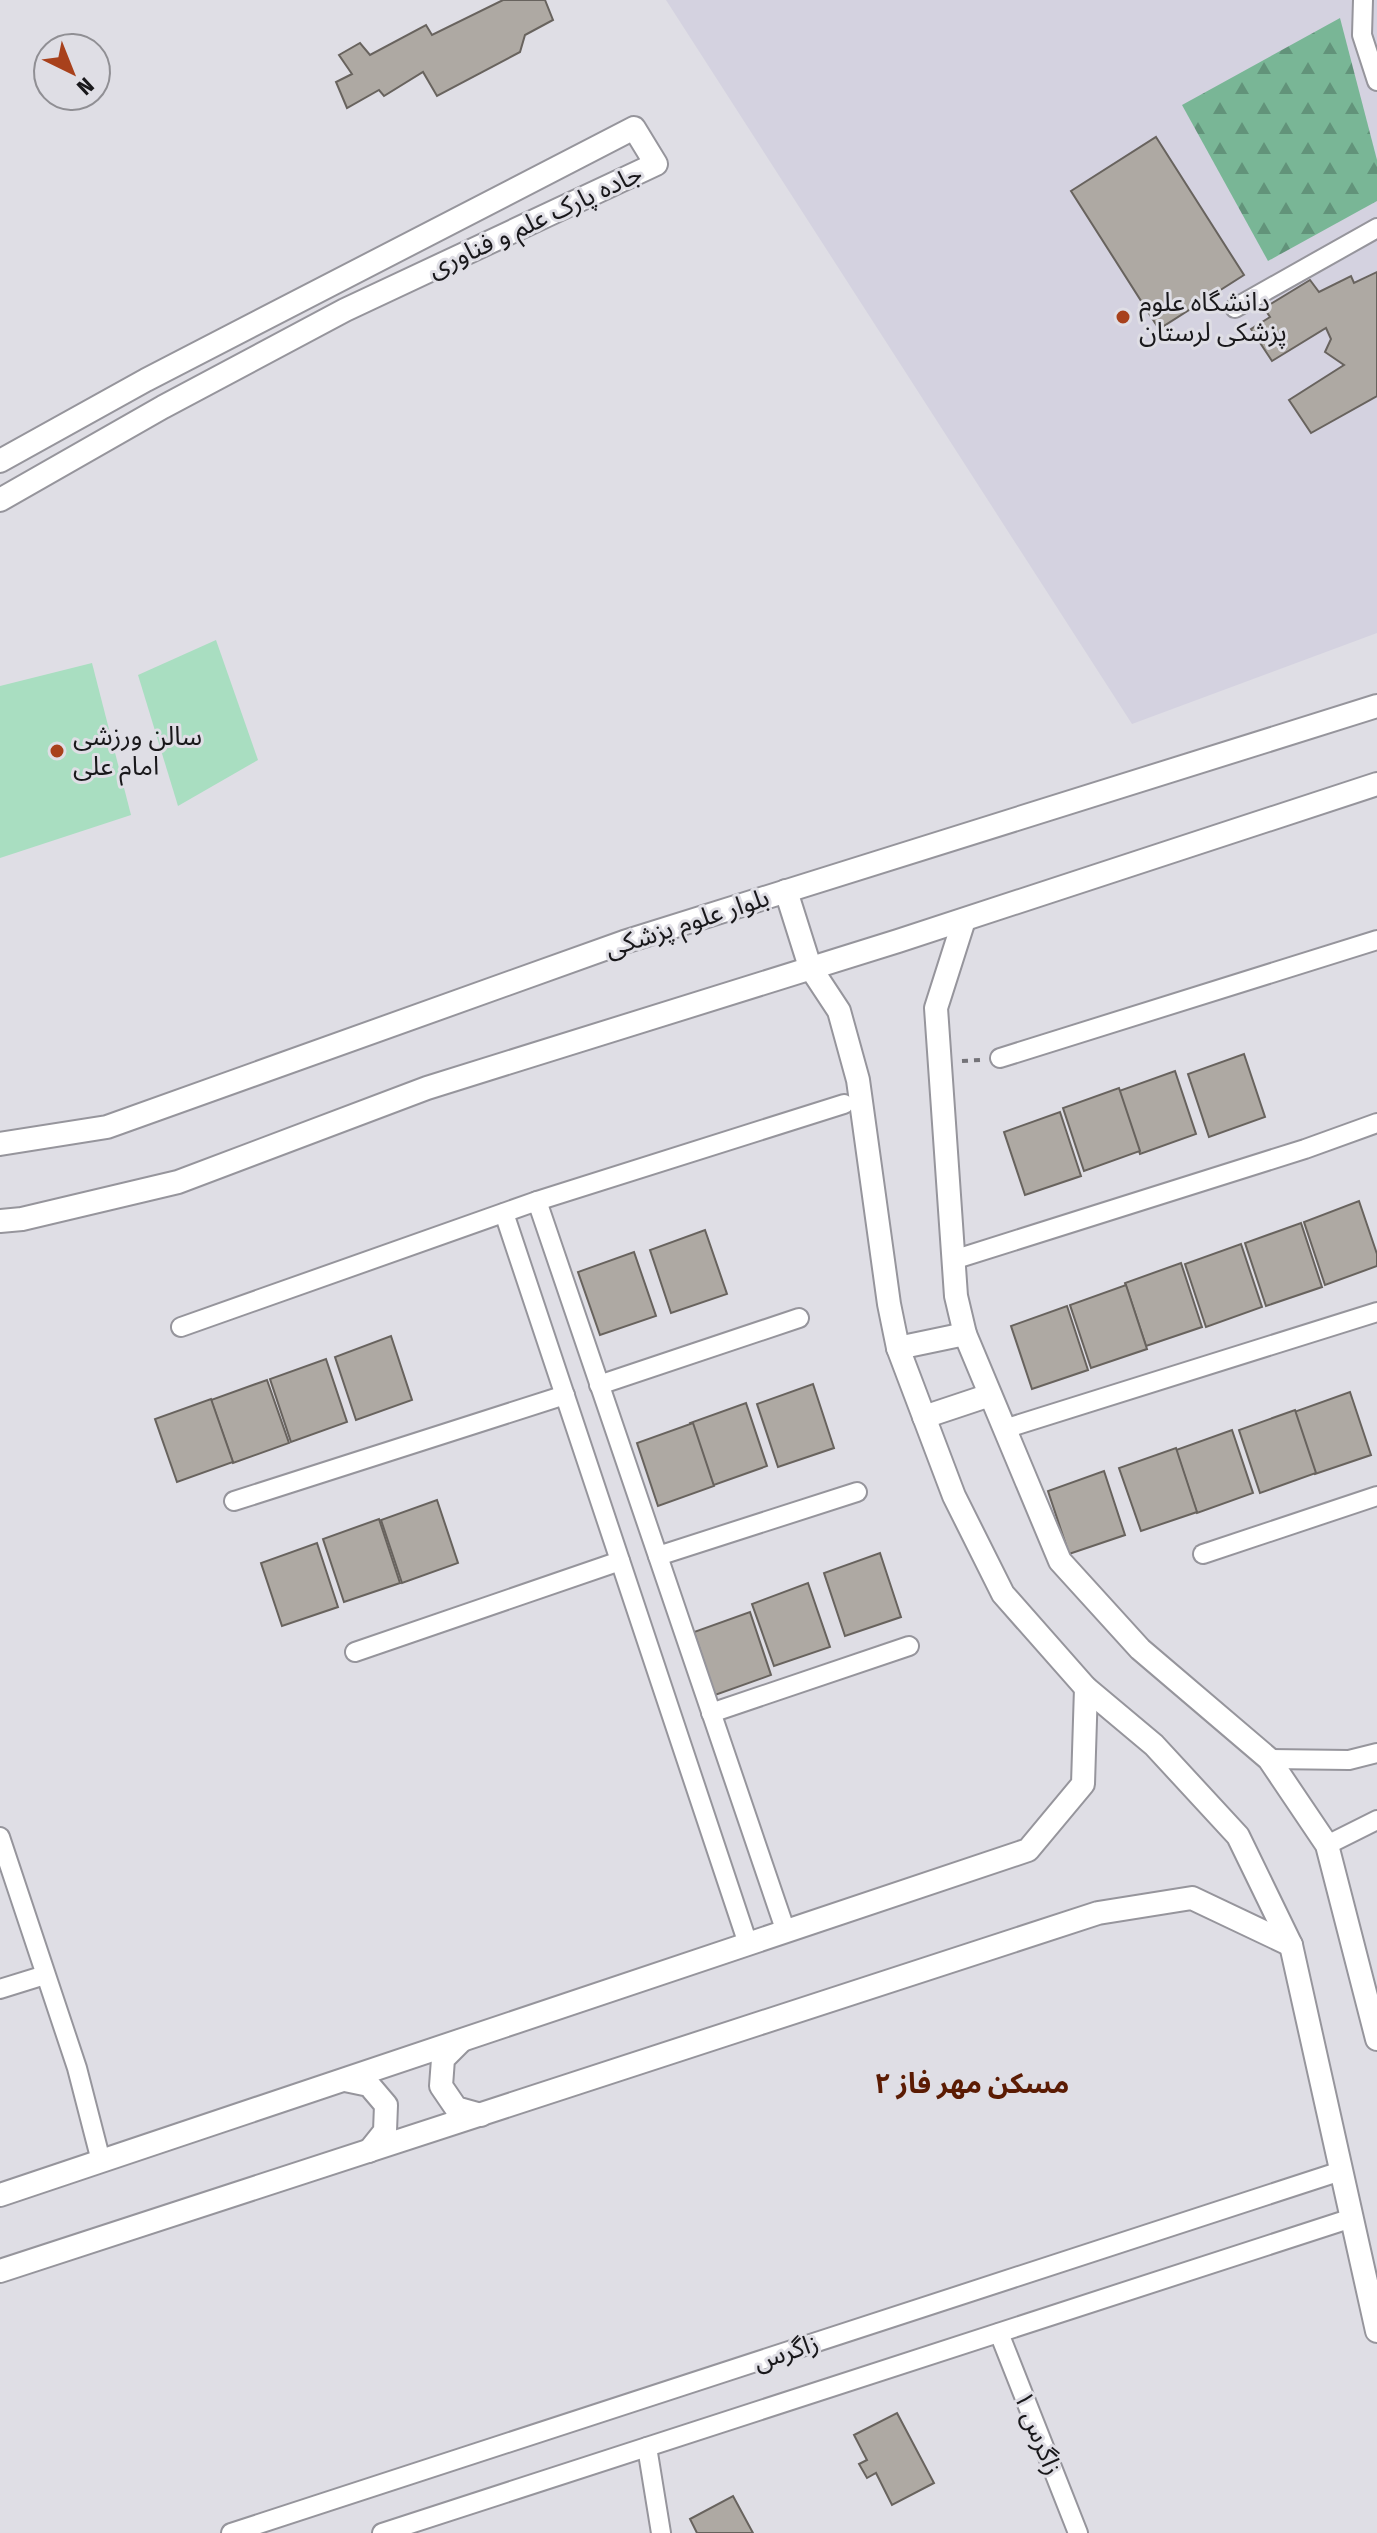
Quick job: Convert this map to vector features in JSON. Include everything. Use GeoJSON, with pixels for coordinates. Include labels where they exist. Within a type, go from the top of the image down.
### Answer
{"type":"FeatureCollection","features":[{"type":"Feature","properties":{"kind":"street"},"geometry":{"type":"LineString","coordinates":[[1363,0],[1362,35],[1377,81]]}},
{"type":"Feature","properties":{"kind":"street","name":"جاده پارک علم و فناوری"},"geometry":{"type":"LineString","coordinates":[[0,461],[146,380],[634,128],[656,164],[345,310],[163,407],[0,500]]}},
{"type":"Feature","properties":{"kind":"street"},"geometry":{"type":"LineString","coordinates":[[1235,308],[1377,228]]}},
{"type":"Feature","properties":{"kind":"street"},"geometry":{"type":"LineString","coordinates":[[146,380],[163,407]]}},
{"type":"Feature","properties":{"kind":"street","name":"بلوار علوم پزشکی"},"geometry":{"type":"LineString","coordinates":[[0,1144],[107,1127],[624,942],[1377,706]]}},
{"type":"Feature","properties":{"kind":"street"},"geometry":{"type":"LineString","coordinates":[[0,1221],[22,1219],[178,1182],[427,1088],[1376,789]]}},
{"type":"Feature","properties":{"kind":"street"},"geometry":{"type":"LineString","coordinates":[[786,891],[810,967],[839,1011],[858,1080],[889,1304],[898,1348],[954,1496],[1003,1594],[1086,1688],[1154,1745],[1238,1836],[1291,1945],[1377,2331]]}},
{"type":"Feature","properties":{"kind":"street"},"geometry":{"type":"LineString","coordinates":[[964,920],[936,1008],[956,1296],[965,1334],[1060,1561],[1140,1649],[1269,1759],[1327,1845],[1377,2039]]}},
{"type":"Feature","properties":{"kind":"street"},"geometry":{"type":"LineString","coordinates":[[1000,1058],[1377,940]]}},
{"type":"Feature","properties":{"kind":"street"},"geometry":{"type":"LineString","coordinates":[[181,1327],[537,1201],[844,1104]]}},
{"type":"Feature","properties":{"kind":"street"},"geometry":{"type":"LineString","coordinates":[[953,1260],[1305,1149],[1377,1123]]}},
{"type":"Feature","properties":{"kind":"street"},"geometry":{"type":"LineString","coordinates":[[537,1201],[786,1932]]}},
{"type":"Feature","properties":{"kind":"street"},"geometry":{"type":"LineString","coordinates":[[504,1213],[748,1944]]}},
{"type":"Feature","properties":{"kind":"street"},"geometry":{"type":"LineString","coordinates":[[1004,1429],[1377,1312]]}},
{"type":"Feature","properties":{"kind":"street"},"geometry":{"type":"LineString","coordinates":[[599,1385],[799,1318]]}},
{"type":"Feature","properties":{"kind":"street"},"geometry":{"type":"LineString","coordinates":[[898,1348],[965,1334]]}},
{"type":"Feature","properties":{"kind":"street"},"geometry":{"type":"LineString","coordinates":[[234,1501],[565,1395]]}},
{"type":"Feature","properties":{"kind":"street"},"geometry":{"type":"LineString","coordinates":[[924,1417],[990,1395]]}},
{"type":"Feature","properties":{"kind":"street"},"geometry":{"type":"LineString","coordinates":[[658,1556],[857,1492]]}},
{"type":"Feature","properties":{"kind":"street"},"geometry":{"type":"LineString","coordinates":[[1203,1554],[1377,1496]]}},
{"type":"Feature","properties":{"kind":"street"},"geometry":{"type":"LineString","coordinates":[[355,1652],[620,1561]]}},
{"type":"Feature","properties":{"kind":"street"},"geometry":{"type":"LineString","coordinates":[[711,1713],[909,1646]]}},
{"type":"Feature","properties":{"kind":"street"},"geometry":{"type":"LineString","coordinates":[[0,2195],[1028,1850],[1083,1784],[1086,1688]]}},
{"type":"Feature","properties":{"kind":"street"},"geometry":{"type":"LineString","coordinates":[[1269,1759],[1349,1760],[1377,1753]]}},
{"type":"Feature","properties":{"kind":"street"},"geometry":{"type":"LineString","coordinates":[[1327,1845],[1377,1820]]}},
{"type":"Feature","properties":{"kind":"street"},"geometry":{"type":"LineString","coordinates":[[0,1837],[77,2068],[101,2161]]}},
{"type":"Feature","properties":{"kind":"street"},"geometry":{"type":"LineString","coordinates":[[0,2271],[1098,1913],[1192,1898],[1291,1945]]}},
{"type":"Feature","properties":{"kind":"street"},"geometry":{"type":"LineString","coordinates":[[0,1989],[45,1975]]}},
{"type":"Feature","properties":{"kind":"street"},"geometry":{"type":"LineString","coordinates":[[462,2040],[443,2059],[441,2086],[456,2108],[481,2115]]}},
{"type":"Feature","properties":{"kind":"street"},"geometry":{"type":"LineString","coordinates":[[344,2080],[369,2085],[386,2105],[385,2131],[369,2151]]}},
{"type":"Feature","properties":{"kind":"street","name":"زاگرس"},"geometry":{"type":"LineString","coordinates":[[231,2533],[1341,2171]]}},
{"type":"Feature","properties":{"kind":"street","name":"زاگرس"},"geometry":{"type":"LineString","coordinates":[[382,2533],[1352,2218]]}},
{"type":"Feature","properties":{"kind":"street","name":"زاگرس ۱"},"geometry":{"type":"LineString","coordinates":[[999,2333],[1078,2533]]}},
{"type":"Feature","properties":{"kind":"street"},"geometry":{"type":"LineString","coordinates":[[647,2447],[661,2533]]}},
{"type":"Feature","properties":{"kind":"path"},"geometry":{"type":"LineString","coordinates":[[939,1063],[1000,1058]]}},
{"type":"Feature","properties":{"kind":"shaded area","name":"دانشگاه علوم پزشکی لرستان"},"geometry":{"type":"Polygon","coordinates":[[[666,0],[1377,0],[1377,633],[1132,724],[666,0]]]}},
{"type":"Feature","properties":{"kind":"green space"},"geometry":{"type":"Polygon","coordinates":[[[1340,18],[1377,160],[1377,201],[1268,261],[1182,105],[1340,18]]]}},
{"type":"Feature","properties":{"kind":"green space"},"geometry":{"type":"Polygon","coordinates":[[[216,640],[258,760],[178,806],[138,675],[216,640]]]}},
{"type":"Feature","properties":{"kind":"green space","name":"سالن ورزشی امام علی"},"geometry":{"type":"Polygon","coordinates":[[[92,663],[131,815],[0,858],[0,686],[92,663]]]}},
{"type":"Feature","properties":{"kind":"building"},"geometry":{"type":"Polygon","coordinates":[[[503,0],[545,0],[553,20],[525,35],[520,52],[437,96],[423,72],[384,96],[379,90],[347,108],[336,82],[352,74],[339,55],[360,43],[370,55],[426,25],[432,35],[503,0]]]}},
{"type":"Feature","properties":{"kind":"building"},"geometry":{"type":"Polygon","coordinates":[[[1156,137],[1244,275],[1159,329],[1071,191],[1156,137]]]}},
{"type":"Feature","properties":{"kind":"building"},"geometry":{"type":"Polygon","coordinates":[[[1377,272],[1377,396],[1311,433],[1289,400],[1344,365],[1325,352],[1331,339],[1326,328],[1272,361],[1251,329],[1270,317],[1264,308],[1310,280],[1319,292],[1351,276],[1354,283],[1377,272]]]}},
{"type":"Feature","properties":{"kind":"building"},"geometry":{"type":"Polygon","coordinates":[[[1244,1054],[1265,1117],[1209,1137],[1188,1074],[1244,1054]]]}},
{"type":"Feature","properties":{"kind":"building"},"geometry":{"type":"Polygon","coordinates":[[[1175,1071],[1196,1134],[1140,1154],[1119,1091],[1175,1071]]]}},
{"type":"Feature","properties":{"kind":"building"},"geometry":{"type":"Polygon","coordinates":[[[1119,1088],[1140,1151],[1084,1171],[1063,1108],[1119,1088]]]}},
{"type":"Feature","properties":{"kind":"building"},"geometry":{"type":"Polygon","coordinates":[[[1060,1112],[1081,1176],[1025,1195],[1004,1132],[1060,1112]]]}},
{"type":"Feature","properties":{"kind":"building"},"geometry":{"type":"Polygon","coordinates":[[[1359,1201],[1377,1254],[1377,1266],[1325,1285],[1304,1222],[1359,1201]]]}},
{"type":"Feature","properties":{"kind":"building"},"geometry":{"type":"Polygon","coordinates":[[[1301,1223],[1322,1287],[1266,1306],[1245,1243],[1301,1223]]]}},
{"type":"Feature","properties":{"kind":"building"},"geometry":{"type":"Polygon","coordinates":[[[705,1230],[727,1294],[671,1313],[650,1250],[705,1230]]]}},
{"type":"Feature","properties":{"kind":"building"},"geometry":{"type":"Polygon","coordinates":[[[1241,1244],[1262,1307],[1206,1327],[1185,1264],[1241,1244]]]}},
{"type":"Feature","properties":{"kind":"building"},"geometry":{"type":"Polygon","coordinates":[[[634,1252],[656,1316],[600,1335],[578,1272],[634,1252]]]}},
{"type":"Feature","properties":{"kind":"building"},"geometry":{"type":"Polygon","coordinates":[[[1181,1263],[1202,1327],[1146,1346],[1125,1283],[1181,1263]]]}},
{"type":"Feature","properties":{"kind":"building"},"geometry":{"type":"Polygon","coordinates":[[[1126,1285],[1147,1349],[1091,1368],[1070,1305],[1126,1285]]]}},
{"type":"Feature","properties":{"kind":"building"},"geometry":{"type":"Polygon","coordinates":[[[1067,1306],[1088,1370],[1032,1389],[1011,1326],[1067,1306]]]}},
{"type":"Feature","properties":{"kind":"building"},"geometry":{"type":"Polygon","coordinates":[[[391,1336],[412,1400],[356,1420],[335,1357],[391,1336]]]}},
{"type":"Feature","properties":{"kind":"building"},"geometry":{"type":"Polygon","coordinates":[[[326,1359],[347,1422],[291,1442],[270,1379],[326,1359]]]}},
{"type":"Feature","properties":{"kind":"building"},"geometry":{"type":"Polygon","coordinates":[[[267,1380],[289,1443],[233,1463],[211,1400],[267,1380]]]}},
{"type":"Feature","properties":{"kind":"building"},"geometry":{"type":"Polygon","coordinates":[[[813,1384],[834,1448],[778,1467],[757,1404],[813,1384]]]}},
{"type":"Feature","properties":{"kind":"building"},"geometry":{"type":"Polygon","coordinates":[[[1350,1392],[1371,1455],[1315,1474],[1294,1412],[1350,1392]]]}},
{"type":"Feature","properties":{"kind":"building"},"geometry":{"type":"Polygon","coordinates":[[[211,1399],[233,1462],[177,1482],[155,1419],[211,1399]]]}},
{"type":"Feature","properties":{"kind":"building"},"geometry":{"type":"Polygon","coordinates":[[[746,1403],[767,1466],[711,1486],[690,1423],[746,1403]]]}},
{"type":"Feature","properties":{"kind":"building"},"geometry":{"type":"Polygon","coordinates":[[[1295,1410],[1316,1473],[1260,1493],[1239,1430],[1295,1410]]]}},
{"type":"Feature","properties":{"kind":"building"},"geometry":{"type":"Polygon","coordinates":[[[693,1423],[714,1486],[658,1506],[637,1443],[693,1423]]]}},
{"type":"Feature","properties":{"kind":"building"},"geometry":{"type":"Polygon","coordinates":[[[1232,1430],[1253,1493],[1197,1513],[1176,1450],[1232,1430]]]}},
{"type":"Feature","properties":{"kind":"building"},"geometry":{"type":"Polygon","coordinates":[[[1176,1448],[1197,1512],[1141,1531],[1119,1468],[1176,1448]]]}},
{"type":"Feature","properties":{"kind":"building"},"geometry":{"type":"Polygon","coordinates":[[[1104,1471],[1125,1535],[1069,1554],[1048,1491],[1104,1471]]]}},
{"type":"Feature","properties":{"kind":"building"},"geometry":{"type":"Polygon","coordinates":[[[437,1500],[458,1563],[402,1583],[381,1520],[437,1500]]]}},
{"type":"Feature","properties":{"kind":"building"},"geometry":{"type":"Polygon","coordinates":[[[379,1519],[400,1583],[344,1602],[323,1539],[379,1519]]]}},
{"type":"Feature","properties":{"kind":"building"},"geometry":{"type":"Polygon","coordinates":[[[317,1543],[338,1607],[282,1626],[261,1563],[317,1543]]]}},
{"type":"Feature","properties":{"kind":"building"},"geometry":{"type":"Polygon","coordinates":[[[880,1553],[901,1617],[845,1636],[824,1573],[880,1553]]]}},
{"type":"Feature","properties":{"kind":"building"},"geometry":{"type":"Polygon","coordinates":[[[808,1583],[830,1647],[774,1666],[752,1604],[808,1583]]]}},
{"type":"Feature","properties":{"kind":"building"},"geometry":{"type":"Polygon","coordinates":[[[750,1612],[771,1675],[715,1695],[694,1632],[750,1612]]]}},
{"type":"Feature","properties":{"kind":"building"},"geometry":{"type":"Polygon","coordinates":[[[897,2413],[934,2483],[892,2505],[876,2473],[867,2478],[859,2464],[867,2460],[854,2435],[897,2413]]]}},
{"type":"Feature","properties":{"kind":"building"},"geometry":{"type":"Polygon","coordinates":[[[733,2496],[753,2533],[697,2533],[690,2519],[733,2496]]]}},
{"type":"Feature","properties":{"kind":"place","name":"دانشگاه علوم پزشکی لرستان"},"geometry":{"type":"Point","coordinates":[1123,317]}},
{"type":"Feature","properties":{"kind":"place","name":"سالن ورزشی امام علی"},"geometry":{"type":"Point","coordinates":[57,751]}},
{"type":"Feature","properties":{"kind":"district","name":"مسکن مهر فاز ۲"},"geometry":{"type":"Point","coordinates":[972,2083]}}]}
